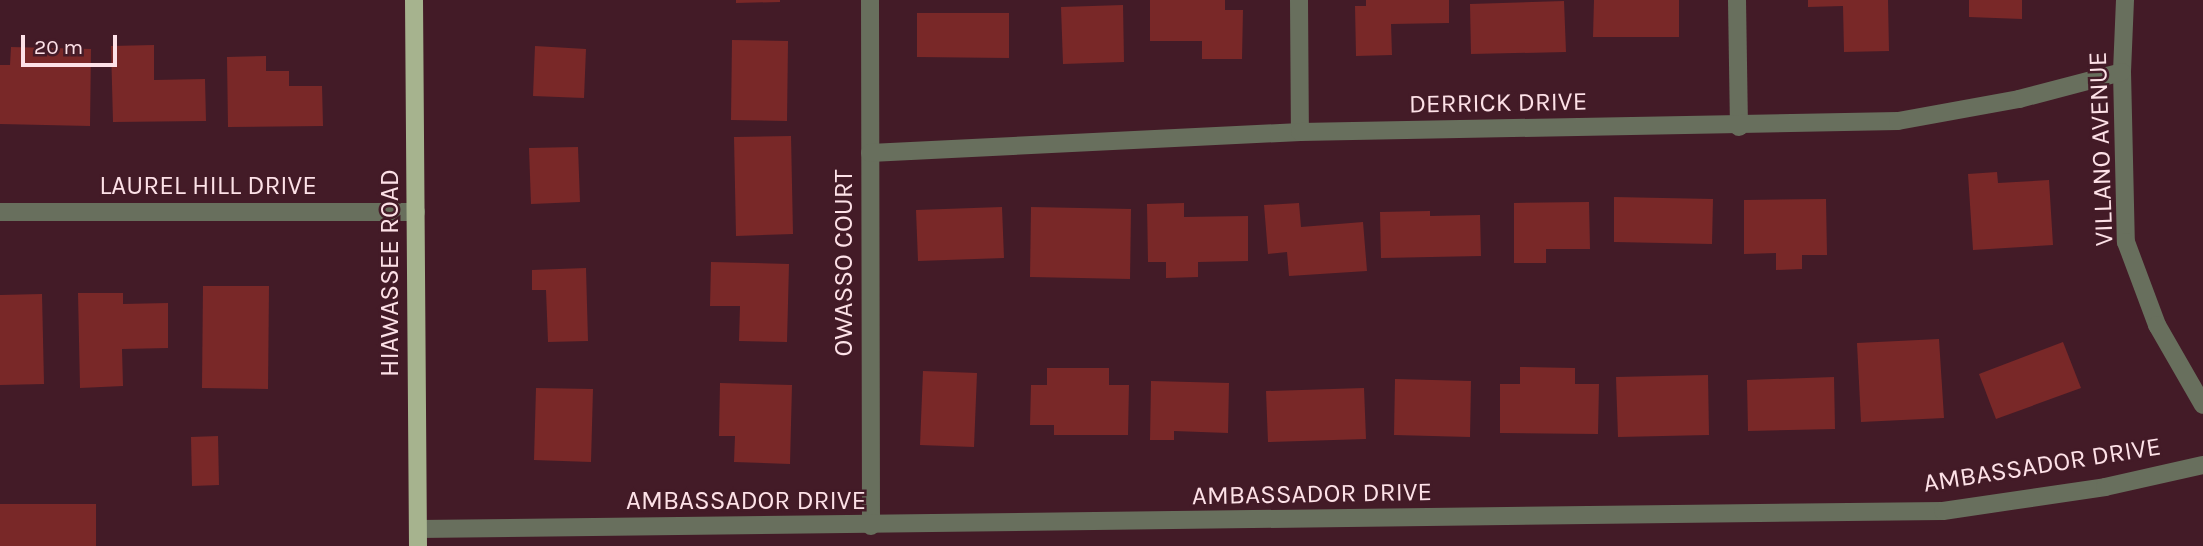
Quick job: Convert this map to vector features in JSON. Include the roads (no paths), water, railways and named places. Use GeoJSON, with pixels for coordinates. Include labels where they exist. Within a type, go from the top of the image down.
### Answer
{"type":"FeatureCollection","features":[{"type":"Feature","properties":{"kind":"main road","name":"HIAWASSEE ROAD"},"geometry":{"type":"LineString","coordinates":[[414,0],[418,537]]}},
{"type":"Feature","properties":{"kind":"street","name":"OWASSO COURT"},"geometry":{"type":"LineString","coordinates":[[870,0],[871,526]]}},
{"type":"Feature","properties":{"kind":"street"},"geometry":{"type":"LineString","coordinates":[[1299,0],[1300,132]]}},
{"type":"Feature","properties":{"kind":"street"},"geometry":{"type":"LineString","coordinates":[[1737,0],[1739,127]]}},
{"type":"Feature","properties":{"kind":"street","name":"VILLANO AVENUE"},"geometry":{"type":"LineString","coordinates":[[2125,0],[2122,72],[2126,242],[2157,325],[2203,405]]}},
{"type":"Feature","properties":{"kind":"street","name":"DERRICK DRIVE"},"geometry":{"type":"LineString","coordinates":[[870,153],[1300,132],[1739,127],[1898,121],[2019,99],[2122,72]]}},
{"type":"Feature","properties":{"kind":"street","name":"LAUREL HILL DRIVE"},"geometry":{"type":"LineString","coordinates":[[0,212],[416,212]]}},
{"type":"Feature","properties":{"kind":"street","name":"AMBASSADOR DRIVE"},"geometry":{"type":"LineString","coordinates":[[418,537],[871,526],[1943,511],[2105,487],[2203,465]]}}]}
